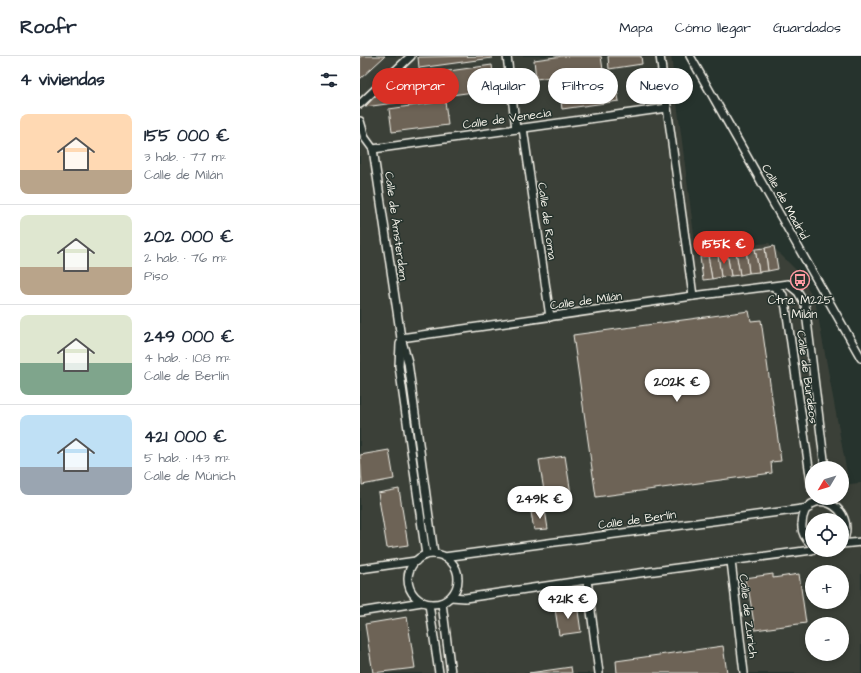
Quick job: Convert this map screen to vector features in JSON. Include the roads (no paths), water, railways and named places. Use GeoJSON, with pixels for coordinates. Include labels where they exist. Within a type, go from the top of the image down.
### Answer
{"type":"FeatureCollection","features":[{"type":"Feature","properties":{"kind":"street"},"geometry":{"type":"LineString","coordinates":[[360,104],[411,56]]}},
{"type":"Feature","properties":{"kind":"street","name":"Calle de Roma"},"geometry":{"type":"LineString","coordinates":[[507,56],[550,317]]}},
{"type":"Feature","properties":{"kind":"street"},"geometry":{"type":"LineString","coordinates":[[660,56],[693,296]]}},
{"type":"Feature","properties":{"kind":"street","name":"Calle de Madrid"},"geometry":{"type":"LineString","coordinates":[[690,56],[861,358]]}},
{"type":"Feature","properties":{"kind":"street","name":"Calle de Venecia"},"geometry":{"type":"LineString","coordinates":[[373,149],[667,108]]}},
{"type":"Feature","properties":{"kind":"street","name":"Calle de Ámsterdam"},"geometry":{"type":"LineString","coordinates":[[360,121],[365,138],[373,149],[401,338],[408,362],[434,554]]}},
{"type":"Feature","properties":{"kind":"street","name":"Calle de Burdeos"},"geometry":{"type":"LineString","coordinates":[[774,287],[788,284],[798,292],[805,304],[824,461]]}},
{"type":"Feature","properties":{"kind":"street","name":"Calle de Milán"},"geometry":{"type":"LineString","coordinates":[[401,338],[693,296],[774,287]]}},
{"type":"Feature","properties":{"kind":"street","name":"Calle de Burdeos"},"geometry":{"type":"LineString","coordinates":[[774,287],[783,295],[786,308],[808,461]]}},
{"type":"Feature","properties":{"kind":"street","name":"Calle de Ámsterdam"},"geometry":{"type":"LineString","coordinates":[[401,338],[399,366],[426,555]]}},
{"type":"Feature","properties":{"kind":"street","name":"Calle de Berlín"},"geometry":{"type":"LineString","coordinates":[[444,557],[805,504]]}},
{"type":"Feature","properties":{"kind":"street"},"geometry":{"type":"LineString","coordinates":[[838,505],[843,508],[846,513]]}},
{"type":"Feature","properties":{"kind":"street"},"geometry":{"type":"LineString","coordinates":[[805,515],[802,520],[802,528],[805,536]]}},
{"type":"Feature","properties":{"kind":"street"},"geometry":{"type":"LineString","coordinates":[[849,543],[861,542]]}},
{"type":"Feature","properties":{"kind":"street"},"geometry":{"type":"LineString","coordinates":[[451,597],[465,598],[805,551]]}},
{"type":"Feature","properties":{"kind":"street"},"geometry":{"type":"LineString","coordinates":[[360,569],[416,561],[426,555],[434,554],[444,557],[453,564],[458,575],[456,591],[451,597],[442,603],[426,603],[360,612]]}},
{"type":"Feature","properties":{"kind":"street"},"geometry":{"type":"LineString","coordinates":[[416,561],[408,575],[408,583],[411,591],[426,603],[439,673]]}},
{"type":"Feature","properties":{"kind":"street","name":"Calle de Zurich"},"geometry":{"type":"LineString","coordinates":[[730,561],[744,673]]}},
{"type":"Feature","properties":{"kind":"street"},"geometry":{"type":"LineString","coordinates":[[587,580],[599,673]]}},
{"type":"Feature","properties":{"kind":"street"},"geometry":{"type":"LineString","coordinates":[[442,603],[451,673]]}},
{"type":"Feature","properties":{"kind":"place","name":"Ctra. M225 - Milán"},"geometry":{"type":"Point","coordinates":[800,280]}}]}
